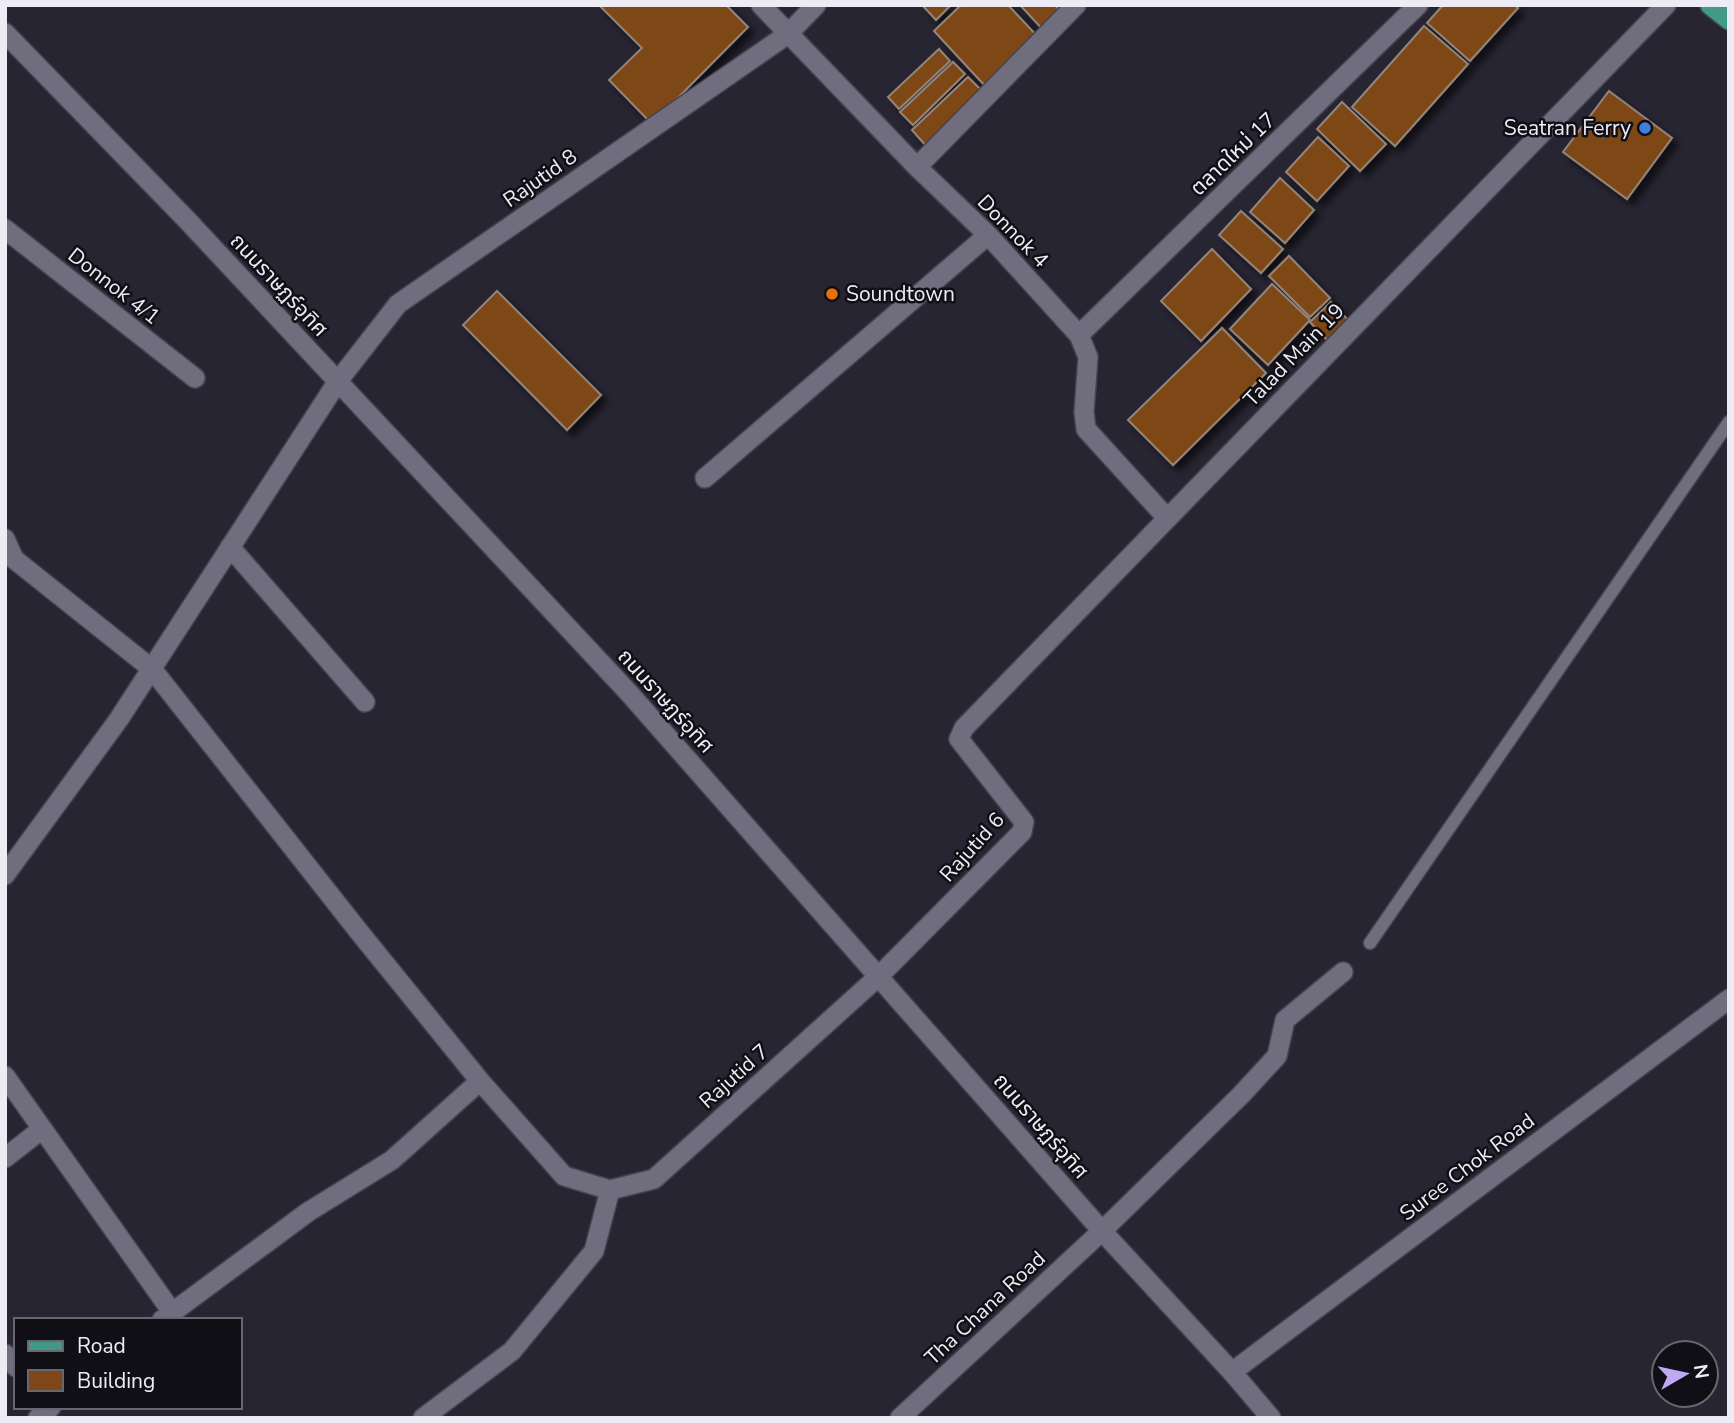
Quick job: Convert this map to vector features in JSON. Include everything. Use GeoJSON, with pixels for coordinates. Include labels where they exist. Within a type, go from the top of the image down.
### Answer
{"type":"FeatureCollection","features":[{"type":"Feature","properties":{"kind":"main road"},"geometry":{"type":"LineString","coordinates":[[1710,5],[1729,20]]}},
{"type":"Feature","properties":{"kind":"street","name":"Donnok 4"},"geometry":{"type":"LineString","coordinates":[[761,5],[917,167],[988,235],[1079,335],[1088,357],[1084,412],[1087,429],[1167,518]]}},
{"type":"Feature","properties":{"kind":"street","name":"Rajutid 8"},"geometry":{"type":"LineString","coordinates":[[5,874],[119,719],[338,381],[398,304],[788,34],[816,5]]}},
{"type":"Feature","properties":{"kind":"street"},"geometry":{"type":"LineString","coordinates":[[917,167],[1076,5]]}},
{"type":"Feature","properties":{"kind":"street","name":"ตลาดใหม่ 17"},"geometry":{"type":"LineString","coordinates":[[1079,335],[1418,5]]}},
{"type":"Feature","properties":{"kind":"street","name":"Talad Main 19"},"geometry":{"type":"LineString","coordinates":[[959,739],[964,728],[1667,5]]}},
{"type":"Feature","properties":{"kind":"street","name":"ถนนราษฏร์อุทิศ"},"geometry":{"type":"LineString","coordinates":[[5,33],[186,219],[629,693],[1102,1231],[1271,1418]]}},
{"type":"Feature","properties":{"kind":"street","name":"Donnok 4/1"},"geometry":{"type":"LineString","coordinates":[[5,229],[195,378]]}},
{"type":"Feature","properties":{"kind":"street"},"geometry":{"type":"LineString","coordinates":[[705,478],[988,235]]}},
{"type":"Feature","properties":{"kind":"street"},"geometry":{"type":"LineString","coordinates":[[5,539],[14,559],[152,669],[480,1082],[564,1176],[610,1190],[594,1251],[512,1352],[423,1418]]}},
{"type":"Feature","properties":{"kind":"street"},"geometry":{"type":"LineString","coordinates":[[230,547],[365,702]]}},
{"type":"Feature","properties":{"kind":"street","name":"Rajutid 6"},"geometry":{"type":"LineString","coordinates":[[879,976],[1022,832],[1024,822],[959,739]]}},
{"type":"Feature","properties":{"kind":"street","name":"Tha Chana Road"},"geometry":{"type":"LineString","coordinates":[[900,1418],[1102,1231],[1241,1095],[1277,1056],[1285,1020],[1343,972]]}},
{"type":"Feature","properties":{"kind":"street","name":"Rajutid 7"},"geometry":{"type":"LineString","coordinates":[[610,1190],[654,1179],[879,976]]}},
{"type":"Feature","properties":{"kind":"street","name":"Suree Chok Road"},"geometry":{"type":"LineString","coordinates":[[1232,1373],[1729,999]]}},
{"type":"Feature","properties":{"kind":"street"},"geometry":{"type":"LineString","coordinates":[[5,1076],[167,1316],[308,1212],[392,1160],[480,1082]]}},
{"type":"Feature","properties":{"kind":"street"},"geometry":{"type":"LineString","coordinates":[[5,1158],[43,1129]]}},
{"type":"Feature","properties":{"kind":"lane"},"geometry":{"type":"LineString","coordinates":[[1370,943],[1729,422]]}},
{"type":"Feature","properties":{"kind":"building"},"geometry":{"type":"Polygon","coordinates":[[[599,5],[726,5],[748,27],[652,124],[609,80],[642,48],[599,5]]]}},
{"type":"Feature","properties":{"kind":"building"},"geometry":{"type":"Polygon","coordinates":[[[922,5],[951,5],[936,20],[922,5]]]}},
{"type":"Feature","properties":{"kind":"building"},"geometry":{"type":"Polygon","coordinates":[[[961,5],[1008,5],[1039,38],[987,88],[934,31],[961,5]]]}},
{"type":"Feature","properties":{"kind":"building"},"geometry":{"type":"Polygon","coordinates":[[[1020,5],[1055,5],[1063,15],[1045,32],[1020,5]]]}},
{"type":"Feature","properties":{"kind":"building"},"geometry":{"type":"Polygon","coordinates":[[[1443,5],[1515,5],[1518,8],[1470,61],[1427,23],[1443,5]]]}},
{"type":"Feature","properties":{"kind":"building"},"geometry":{"type":"Polygon","coordinates":[[[1424,26],[1468,64],[1395,146],[1352,107],[1424,26]]]}},
{"type":"Feature","properties":{"kind":"building"},"geometry":{"type":"Polygon","coordinates":[[[939,49],[950,61],[899,109],[888,97],[939,49]]]}},
{"type":"Feature","properties":{"kind":"building"},"geometry":{"type":"Polygon","coordinates":[[[953,62],[965,74],[913,125],[900,112],[953,62]]]}},
{"type":"Feature","properties":{"kind":"building"},"geometry":{"type":"Polygon","coordinates":[[[968,77],[984,93],[927,147],[912,130],[968,77]]]}},
{"type":"Feature","properties":{"kind":"building"},"geometry":{"type":"Polygon","coordinates":[[[1609,91],[1672,138],[1627,199],[1563,152],[1609,91]]]}},
{"type":"Feature","properties":{"kind":"building"},"geometry":{"type":"Polygon","coordinates":[[[1342,102],[1386,144],[1360,171],[1317,129],[1342,102]]]}},
{"type":"Feature","properties":{"kind":"building"},"geometry":{"type":"Polygon","coordinates":[[[1318,137],[1349,166],[1317,201],[1286,172],[1318,137]]]}},
{"type":"Feature","properties":{"kind":"building"},"geometry":{"type":"Polygon","coordinates":[[[1280,178],[1314,210],[1285,243],[1250,212],[1280,178]]]}},
{"type":"Feature","properties":{"kind":"building"},"geometry":{"type":"Polygon","coordinates":[[[1241,211],[1283,249],[1261,273],[1219,235],[1241,211]]]}},
{"type":"Feature","properties":{"kind":"building"},"geometry":{"type":"Polygon","coordinates":[[[1212,249],[1251,289],[1201,341],[1161,301],[1212,249]]]}},
{"type":"Feature","properties":{"kind":"building"},"geometry":{"type":"Polygon","coordinates":[[[1289,256],[1330,298],[1310,317],[1269,276],[1289,256]]]}},
{"type":"Feature","properties":{"kind":"building"},"geometry":{"type":"Polygon","coordinates":[[[1272,284],[1310,320],[1268,365],[1230,329],[1272,284]]]}},
{"type":"Feature","properties":{"kind":"building"},"geometry":{"type":"Polygon","coordinates":[[[497,291],[601,395],[567,430],[463,325],[497,291]]]}},
{"type":"Feature","properties":{"kind":"building"},"geometry":{"type":"Polygon","coordinates":[[[1331,302],[1348,320],[1327,340],[1310,322],[1331,302]]]}},
{"type":"Feature","properties":{"kind":"building"},"geometry":{"type":"Polygon","coordinates":[[[1222,328],[1266,373],[1173,465],[1128,420],[1222,328]]]}},
{"type":"Feature","properties":{"kind":"place","name":"Seatran Ferry"},"geometry":{"type":"Point","coordinates":[1645,128]}},
{"type":"Feature","properties":{"kind":"place","name":"Soundtown"},"geometry":{"type":"Point","coordinates":[832,294]}}]}
